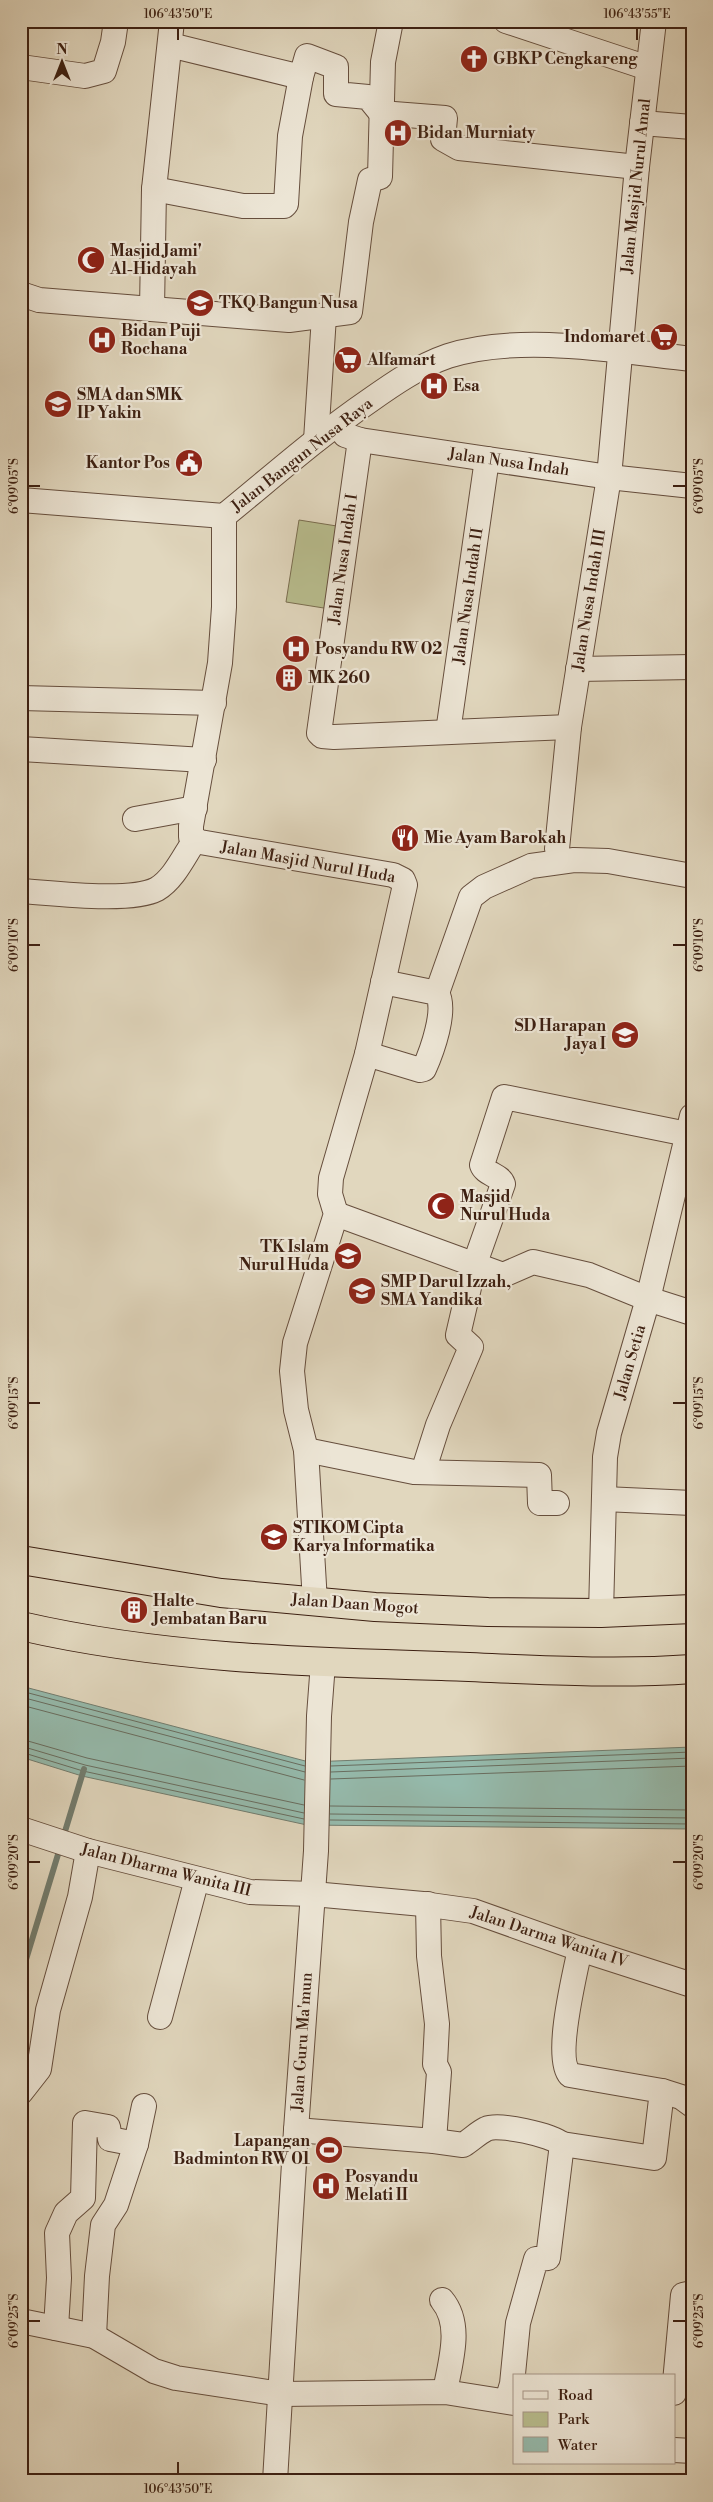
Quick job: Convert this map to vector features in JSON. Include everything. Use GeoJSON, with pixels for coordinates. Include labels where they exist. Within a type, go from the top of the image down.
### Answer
{"type":"FeatureCollection","features":[{"type":"Feature","properties":{"kind":"highway","name":"Jalan Daan Mogot"},"geometry":{"type":"LineString","coordinates":[[21,1560],[221,1593],[375,1607],[488,1612],[601,1613],[692,1609]]}},
{"type":"Feature","properties":{"kind":"highway"},"geometry":{"type":"LineString","coordinates":[[21,1626],[77,1639],[174,1653],[323,1663],[598,1671],[692,1669]]}},
{"type":"Feature","properties":{"kind":"street"},"geometry":{"type":"LineString","coordinates":[[21,67],[85,76],[104,71],[113,42],[116,21]]}},
{"type":"Feature","properties":{"kind":"street"},"geometry":{"type":"LineString","coordinates":[[152,309],[154,189],[172,21]]}},
{"type":"Feature","properties":{"kind":"street"},"geometry":{"type":"LineString","coordinates":[[21,294],[39,300],[192,314],[289,320],[350,312],[361,222],[370,180],[380,177],[380,113],[383,62],[391,21]]}},
{"type":"Feature","properties":{"kind":"street"},"geometry":{"type":"LineString","coordinates":[[506,21],[648,68]]}},
{"type":"Feature","properties":{"kind":"street","name":"Jalan Masjid Nurul Amal"},"geometry":{"type":"LineString","coordinates":[[620,351],[637,167],[654,21]]}},
{"type":"Feature","properties":{"kind":"street"},"geometry":{"type":"LineString","coordinates":[[170,45],[302,77]]}},
{"type":"Feature","properties":{"kind":"street"},"geometry":{"type":"LineString","coordinates":[[154,189],[243,206],[284,206],[286,204],[290,136],[308,56],[336,67],[336,94],[368,97],[380,113],[445,118],[443,139],[459,148],[637,167]]}},
{"type":"Feature","properties":{"kind":"street"},"geometry":{"type":"LineString","coordinates":[[642,123],[692,128]]}},
{"type":"Feature","properties":{"kind":"street"},"geometry":{"type":"LineString","coordinates":[[322,435],[324,316]]}},
{"type":"Feature","properties":{"kind":"street","name":"Jalan Bangun Nusa Raya"},"geometry":{"type":"LineString","coordinates":[[21,500],[224,516],[322,435],[402,378],[447,356],[486,348],[528,346],[620,351],[692,359]]}},
{"type":"Feature","properties":{"kind":"street","name":"Jalan Nusa Indah III"},"geometry":{"type":"LineString","coordinates":[[557,849],[569,727],[609,476],[620,351]]}},
{"type":"Feature","properties":{"kind":"street","name":"Jalan Nusa Indah"},"geometry":{"type":"LineString","coordinates":[[322,435],[692,486]]}},
{"type":"Feature","properties":{"kind":"street","name":"Jalan Nusa Indah I"},"geometry":{"type":"LineString","coordinates":[[360,440],[319,732],[322,736],[448,732]]}},
{"type":"Feature","properties":{"kind":"street","name":"Jalan Nusa Indah II"},"geometry":{"type":"LineString","coordinates":[[448,732],[487,459]]}},
{"type":"Feature","properties":{"kind":"street"},"geometry":{"type":"LineString","coordinates":[[21,891],[126,895],[156,890],[168,880],[195,840],[191,837],[191,826],[214,704],[224,607],[224,516]]}},
{"type":"Feature","properties":{"kind":"street"},"geometry":{"type":"LineString","coordinates":[[578,669],[692,667]]}},
{"type":"Feature","properties":{"kind":"street"},"geometry":{"type":"LineString","coordinates":[[21,698],[214,704]]}},
{"type":"Feature","properties":{"kind":"street"},"geometry":{"type":"LineString","coordinates":[[448,732],[569,727]]}},
{"type":"Feature","properties":{"kind":"street"},"geometry":{"type":"LineString","coordinates":[[21,749],[204,760]]}},
{"type":"Feature","properties":{"kind":"street"},"geometry":{"type":"LineString","coordinates":[[135,819],[195,808]]}},
{"type":"Feature","properties":{"kind":"street","name":"Jalan Masjid Nurul Huda"},"geometry":{"type":"LineString","coordinates":[[195,840],[399,876],[403,880],[405,891],[367,1054],[331,1178],[330,1194],[336,1214]]}},
{"type":"Feature","properties":{"kind":"street"},"geometry":{"type":"LineString","coordinates":[[367,1054],[424,1070],[442,1010],[437,993],[471,897],[490,884],[531,866],[574,860],[608,861],[692,876]]}},
{"type":"Feature","properties":{"kind":"street"},"geometry":{"type":"LineString","coordinates":[[383,982],[437,993]]}},
{"type":"Feature","properties":{"kind":"street"},"geometry":{"type":"LineString","coordinates":[[423,1472],[438,1425],[471,1347],[458,1335],[474,1266],[503,1184],[502,1180],[484,1169],[482,1165],[504,1097],[690,1128]]}},
{"type":"Feature","properties":{"kind":"street","name":"Jalan Setia"},"geometry":{"type":"LineString","coordinates":[[601,1613],[605,1457],[609,1432],[648,1299],[690,1128]]}},
{"type":"Feature","properties":{"kind":"street"},"geometry":{"type":"LineString","coordinates":[[315,1602],[306,1450],[296,1410],[292,1371],[294,1343],[336,1214],[502,1275],[533,1262],[589,1275],[648,1299],[692,1313]]}},
{"type":"Feature","properties":{"kind":"street"},"geometry":{"type":"LineString","coordinates":[[306,1450],[423,1472],[539,1475],[540,1503],[557,1503]]}},
{"type":"Feature","properties":{"kind":"street"},"geometry":{"type":"LineString","coordinates":[[604,1499],[692,1503]]}},
{"type":"Feature","properties":{"kind":"street","name":"Jalan Guru Ma'mun"},"geometry":{"type":"LineString","coordinates":[[275,2481],[296,2130],[316,1851],[319,1716],[323,1663]]}},
{"type":"Feature","properties":{"kind":"street","name":"Jalan Dharma Wanita III"},"geometry":{"type":"LineString","coordinates":[[21,1829],[44,1838],[197,1880],[261,1893],[313,1894]]}},
{"type":"Feature","properties":{"kind":"street"},"geometry":{"type":"LineString","coordinates":[[21,2092],[39,2069],[48,2010],[80,1897],[79,1848]]}},
{"type":"Feature","properties":{"kind":"street"},"geometry":{"type":"LineString","coordinates":[[160,2016],[197,1880]]}},
{"type":"Feature","properties":{"kind":"street","name":"Jalan Darma Wanita IV"},"geometry":{"type":"LineString","coordinates":[[313,1894],[473,1910],[580,1949],[692,1985]]}},
{"type":"Feature","properties":{"kind":"street"},"geometry":{"type":"LineString","coordinates":[[428,1904],[429,1956],[437,2024],[435,2064],[439,2072],[434,2141]]}},
{"type":"Feature","properties":{"kind":"street"},"geometry":{"type":"LineString","coordinates":[[580,1949],[567,2009],[564,2065],[567,2072],[570,2075],[594,2081],[662,2090],[681,2097],[692,2105]]}},
{"type":"Feature","properties":{"kind":"street"},"geometry":{"type":"LineString","coordinates":[[296,2130],[463,2145],[487,2128],[504,2128],[555,2138],[562,2144],[654,2158],[662,2090]]}},
{"type":"Feature","properties":{"kind":"street"},"geometry":{"type":"LineString","coordinates":[[94,2336],[97,2276],[103,2225],[116,2205],[136,2144],[144,2106]]}},
{"type":"Feature","properties":{"kind":"street"},"geometry":{"type":"LineString","coordinates":[[56,2328],[59,2278],[58,2233],[66,2213],[83,2198],[85,2123],[108,2127],[110,2139],[136,2144]]}},
{"type":"Feature","properties":{"kind":"street"},"geometry":{"type":"LineString","coordinates":[[21,2321],[94,2336],[165,2375],[281,2394],[445,2392],[510,2402],[518,2323],[536,2259],[548,2258],[562,2144]]}},
{"type":"Feature","properties":{"kind":"street"},"geometry":{"type":"LineString","coordinates":[[676,2374],[683,2295],[692,2294]]}},
{"type":"Feature","properties":{"kind":"street"},"geometry":{"type":"LineString","coordinates":[[442,2300],[451,2311],[454,2340],[445,2392]]}},
{"type":"Feature","properties":{"kind":"street"},"geometry":{"type":"LineString","coordinates":[[676,2450],[692,2451]]}},
{"type":"Feature","properties":{"kind":"green space"},"geometry":{"type":"Polygon","coordinates":[[[299,520],[343,527],[330,609],[286,602],[299,520]]]}},
{"type":"Feature","properties":{"kind":"water"},"geometry":{"type":"Polygon","coordinates":[[[21,1686],[309,1762],[692,1747],[692,1829],[307,1825],[82,1776],[21,1757],[21,1686]]]}},
{"type":"Feature","properties":{"kind":"waterway"},"geometry":{"type":"LineString","coordinates":[[21,1976],[84,1769]]}},
{"type":"Feature","properties":{"kind":"place","name":"GBKP Cengkareng"},"geometry":{"type":"Point","coordinates":[474,59]}},
{"type":"Feature","properties":{"kind":"place","name":"Bidan Murniaty"},"geometry":{"type":"Point","coordinates":[398,133]}},
{"type":"Feature","properties":{"kind":"place","name":"Masjid Jami' Al-Hidayah"},"geometry":{"type":"Point","coordinates":[91,260]}},
{"type":"Feature","properties":{"kind":"place","name":"TKQ Bangun Nusa"},"geometry":{"type":"Point","coordinates":[200,303]}},
{"type":"Feature","properties":{"kind":"place","name":"Indomaret"},"geometry":{"type":"Point","coordinates":[664,337]}},
{"type":"Feature","properties":{"kind":"place","name":"Bidan Puji Rochana"},"geometry":{"type":"Point","coordinates":[102,340]}},
{"type":"Feature","properties":{"kind":"place","name":"Alfamart"},"geometry":{"type":"Point","coordinates":[348,360]}},
{"type":"Feature","properties":{"kind":"place","name":"Esa"},"geometry":{"type":"Point","coordinates":[434,386]}},
{"type":"Feature","properties":{"kind":"place","name":"SMA dan SMK IP Yakin"},"geometry":{"type":"Point","coordinates":[58,404]}},
{"type":"Feature","properties":{"kind":"place","name":"Kantor Pos"},"geometry":{"type":"Point","coordinates":[189,463]}},
{"type":"Feature","properties":{"kind":"place","name":"Posyandu RW 02"},"geometry":{"type":"Point","coordinates":[296,649]}},
{"type":"Feature","properties":{"kind":"place","name":"MK 260"},"geometry":{"type":"Point","coordinates":[289,678]}},
{"type":"Feature","properties":{"kind":"place","name":"Mie Ayam Barokah"},"geometry":{"type":"Point","coordinates":[405,838]}},
{"type":"Feature","properties":{"kind":"place","name":"SD Harapan Jaya I"},"geometry":{"type":"Point","coordinates":[625,1035]}},
{"type":"Feature","properties":{"kind":"place","name":"Masjid Nurul Huda"},"geometry":{"type":"Point","coordinates":[441,1206]}},
{"type":"Feature","properties":{"kind":"place","name":"TK Islam Nurul Huda"},"geometry":{"type":"Point","coordinates":[348,1256]}},
{"type":"Feature","properties":{"kind":"place","name":"SMP Darul Izzah, SMA Yandika"},"geometry":{"type":"Point","coordinates":[362,1291]}},
{"type":"Feature","properties":{"kind":"place","name":"STIKOM Cipta Karya Informatika"},"geometry":{"type":"Point","coordinates":[274,1537]}},
{"type":"Feature","properties":{"kind":"place","name":"Halte Jembatan Baru"},"geometry":{"type":"Point","coordinates":[134,1610]}},
{"type":"Feature","properties":{"kind":"place","name":"Lapangan Badminton RW 01"},"geometry":{"type":"Point","coordinates":[329,2150]}},
{"type":"Feature","properties":{"kind":"place","name":"Posyandu Melati II"},"geometry":{"type":"Point","coordinates":[326,2186]}}]}
